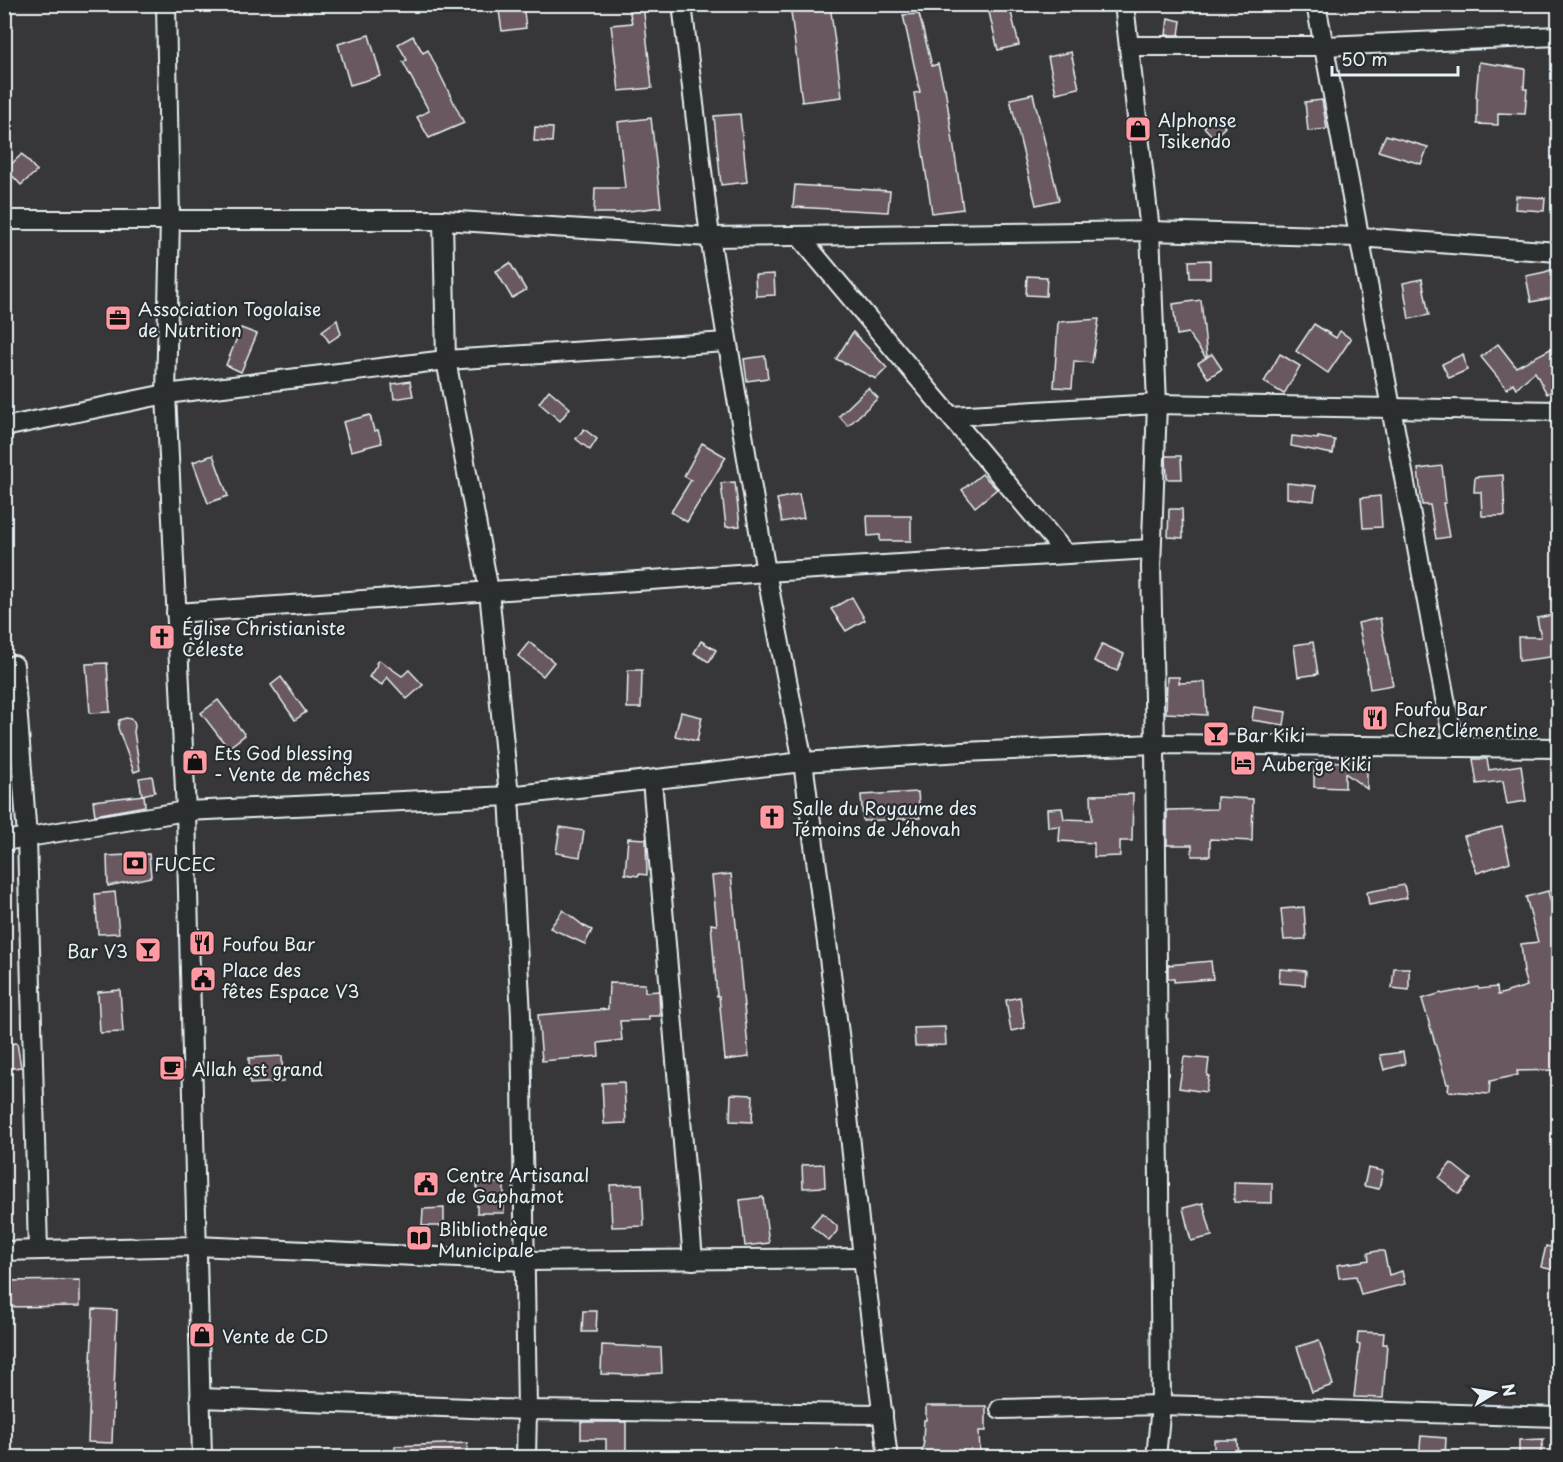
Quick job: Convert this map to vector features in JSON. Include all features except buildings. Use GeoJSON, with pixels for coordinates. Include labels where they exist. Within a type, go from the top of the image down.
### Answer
{"type":"FeatureCollection","features":[{"type":"Feature","properties":{"kind":"street"},"geometry":{"type":"LineString","coordinates":[[166,4],[170,220],[166,394],[186,811],[201,1458]]}},
{"type":"Feature","properties":{"kind":"street"},"geometry":{"type":"LineString","coordinates":[[682,4],[710,237],[766,572],[803,762],[840,1041],[863,1258],[888,1458]]}},
{"type":"Feature","properties":{"kind":"street"},"geometry":{"type":"LineString","coordinates":[[1124,4],[1150,231],[1157,404],[1151,549],[1161,1406],[1156,1458]]}},
{"type":"Feature","properties":{"kind":"street"},"geometry":{"type":"LineString","coordinates":[[1316,4],[1454,747]]}},
{"type":"Feature","properties":{"kind":"street"},"geometry":{"type":"LineString","coordinates":[[1129,46],[1324,46],[1558,36]]}},
{"type":"Feature","properties":{"kind":"street"},"geometry":{"type":"LineString","coordinates":[[4,220],[443,220],[710,237],[1150,231],[1359,237],[1558,252]]}},
{"type":"Feature","properties":{"kind":"street"},"geometry":{"type":"LineString","coordinates":[[443,220],[447,360],[489,591],[509,796],[520,1016],[526,1458]]}},
{"type":"Feature","properties":{"kind":"street"},"geometry":{"type":"LineString","coordinates":[[799,236],[1066,554]]}},
{"type":"Feature","properties":{"kind":"street"},"geometry":{"type":"LineString","coordinates":[[4,427],[166,394],[447,360],[727,342]]}},
{"type":"Feature","properties":{"kind":"street"},"geometry":{"type":"LineString","coordinates":[[951,416],[1157,404],[1558,411]]}},
{"type":"Feature","properties":{"kind":"street"},"geometry":{"type":"LineString","coordinates":[[176,613],[766,572],[1151,549]]}},
{"type":"Feature","properties":{"kind":"street"},"geometry":{"type":"LineString","coordinates":[[14,664],[27,837],[39,1250]]}},
{"type":"Feature","properties":{"kind":"street"},"geometry":{"type":"LineString","coordinates":[[4,841],[186,811],[509,796],[803,762],[962,752],[1155,744],[1558,748]]}},
{"type":"Feature","properties":{"kind":"street"},"geometry":{"type":"LineString","coordinates":[[652,780],[693,1260]]}},
{"type":"Feature","properties":{"kind":"street"},"geometry":{"type":"LineString","coordinates":[[4,1251],[196,1246],[525,1261],[863,1258]]}},
{"type":"Feature","properties":{"kind":"street"},"geometry":{"type":"LineString","coordinates":[[200,1398],[527,1410],[882,1414]]}},
{"type":"Feature","properties":{"kind":"street"},"geometry":{"type":"LineString","coordinates":[[1000,1409],[1161,1406],[1558,1417]]}},
{"type":"Feature","properties":{"kind":"place","name":"Alphonse Tsikendo"},"geometry":{"type":"Point","coordinates":[1138,129]}},
{"type":"Feature","properties":{"kind":"place","name":"Association Togolaise de Nutrition"},"geometry":{"type":"Point","coordinates":[118,318]}},
{"type":"Feature","properties":{"kind":"place","name":"Église Christianiste Céleste"},"geometry":{"type":"Point","coordinates":[162,637]}},
{"type":"Feature","properties":{"kind":"place","name":"Foufou Bar Chez Clémentine"},"geometry":{"type":"Point","coordinates":[1375,718]}},
{"type":"Feature","properties":{"kind":"place","name":"Bar Kiki"},"geometry":{"type":"Point","coordinates":[1216,734]}},
{"type":"Feature","properties":{"kind":"place","name":"Ets God blessing - Vente de mêches"},"geometry":{"type":"Point","coordinates":[195,762]}},
{"type":"Feature","properties":{"kind":"place","name":"Auberge Kiki"},"geometry":{"type":"Point","coordinates":[1243,763]}},
{"type":"Feature","properties":{"kind":"place","name":"Salle du Royaume des Témoins de Jéhovah"},"geometry":{"type":"Point","coordinates":[772,817]}},
{"type":"Feature","properties":{"kind":"place","name":"FUCEC"},"geometry":{"type":"Point","coordinates":[135,863]}},
{"type":"Feature","properties":{"kind":"place","name":"Foufou Bar"},"geometry":{"type":"Point","coordinates":[202,943]}},
{"type":"Feature","properties":{"kind":"place","name":"Bar V3"},"geometry":{"type":"Point","coordinates":[148,950]}},
{"type":"Feature","properties":{"kind":"place","name":"Place des fêtes Espace V3"},"geometry":{"type":"Point","coordinates":[203,979]}},
{"type":"Feature","properties":{"kind":"place","name":"Allah est grand"},"geometry":{"type":"Point","coordinates":[172,1068]}},
{"type":"Feature","properties":{"kind":"place","name":"Centre Artisanal de Gaphamot"},"geometry":{"type":"Point","coordinates":[426,1184]}},
{"type":"Feature","properties":{"kind":"place","name":"Blibliothèque Municipale"},"geometry":{"type":"Point","coordinates":[419,1238]}},
{"type":"Feature","properties":{"kind":"place","name":"Vente de CD"},"geometry":{"type":"Point","coordinates":[202,1335]}}]}
